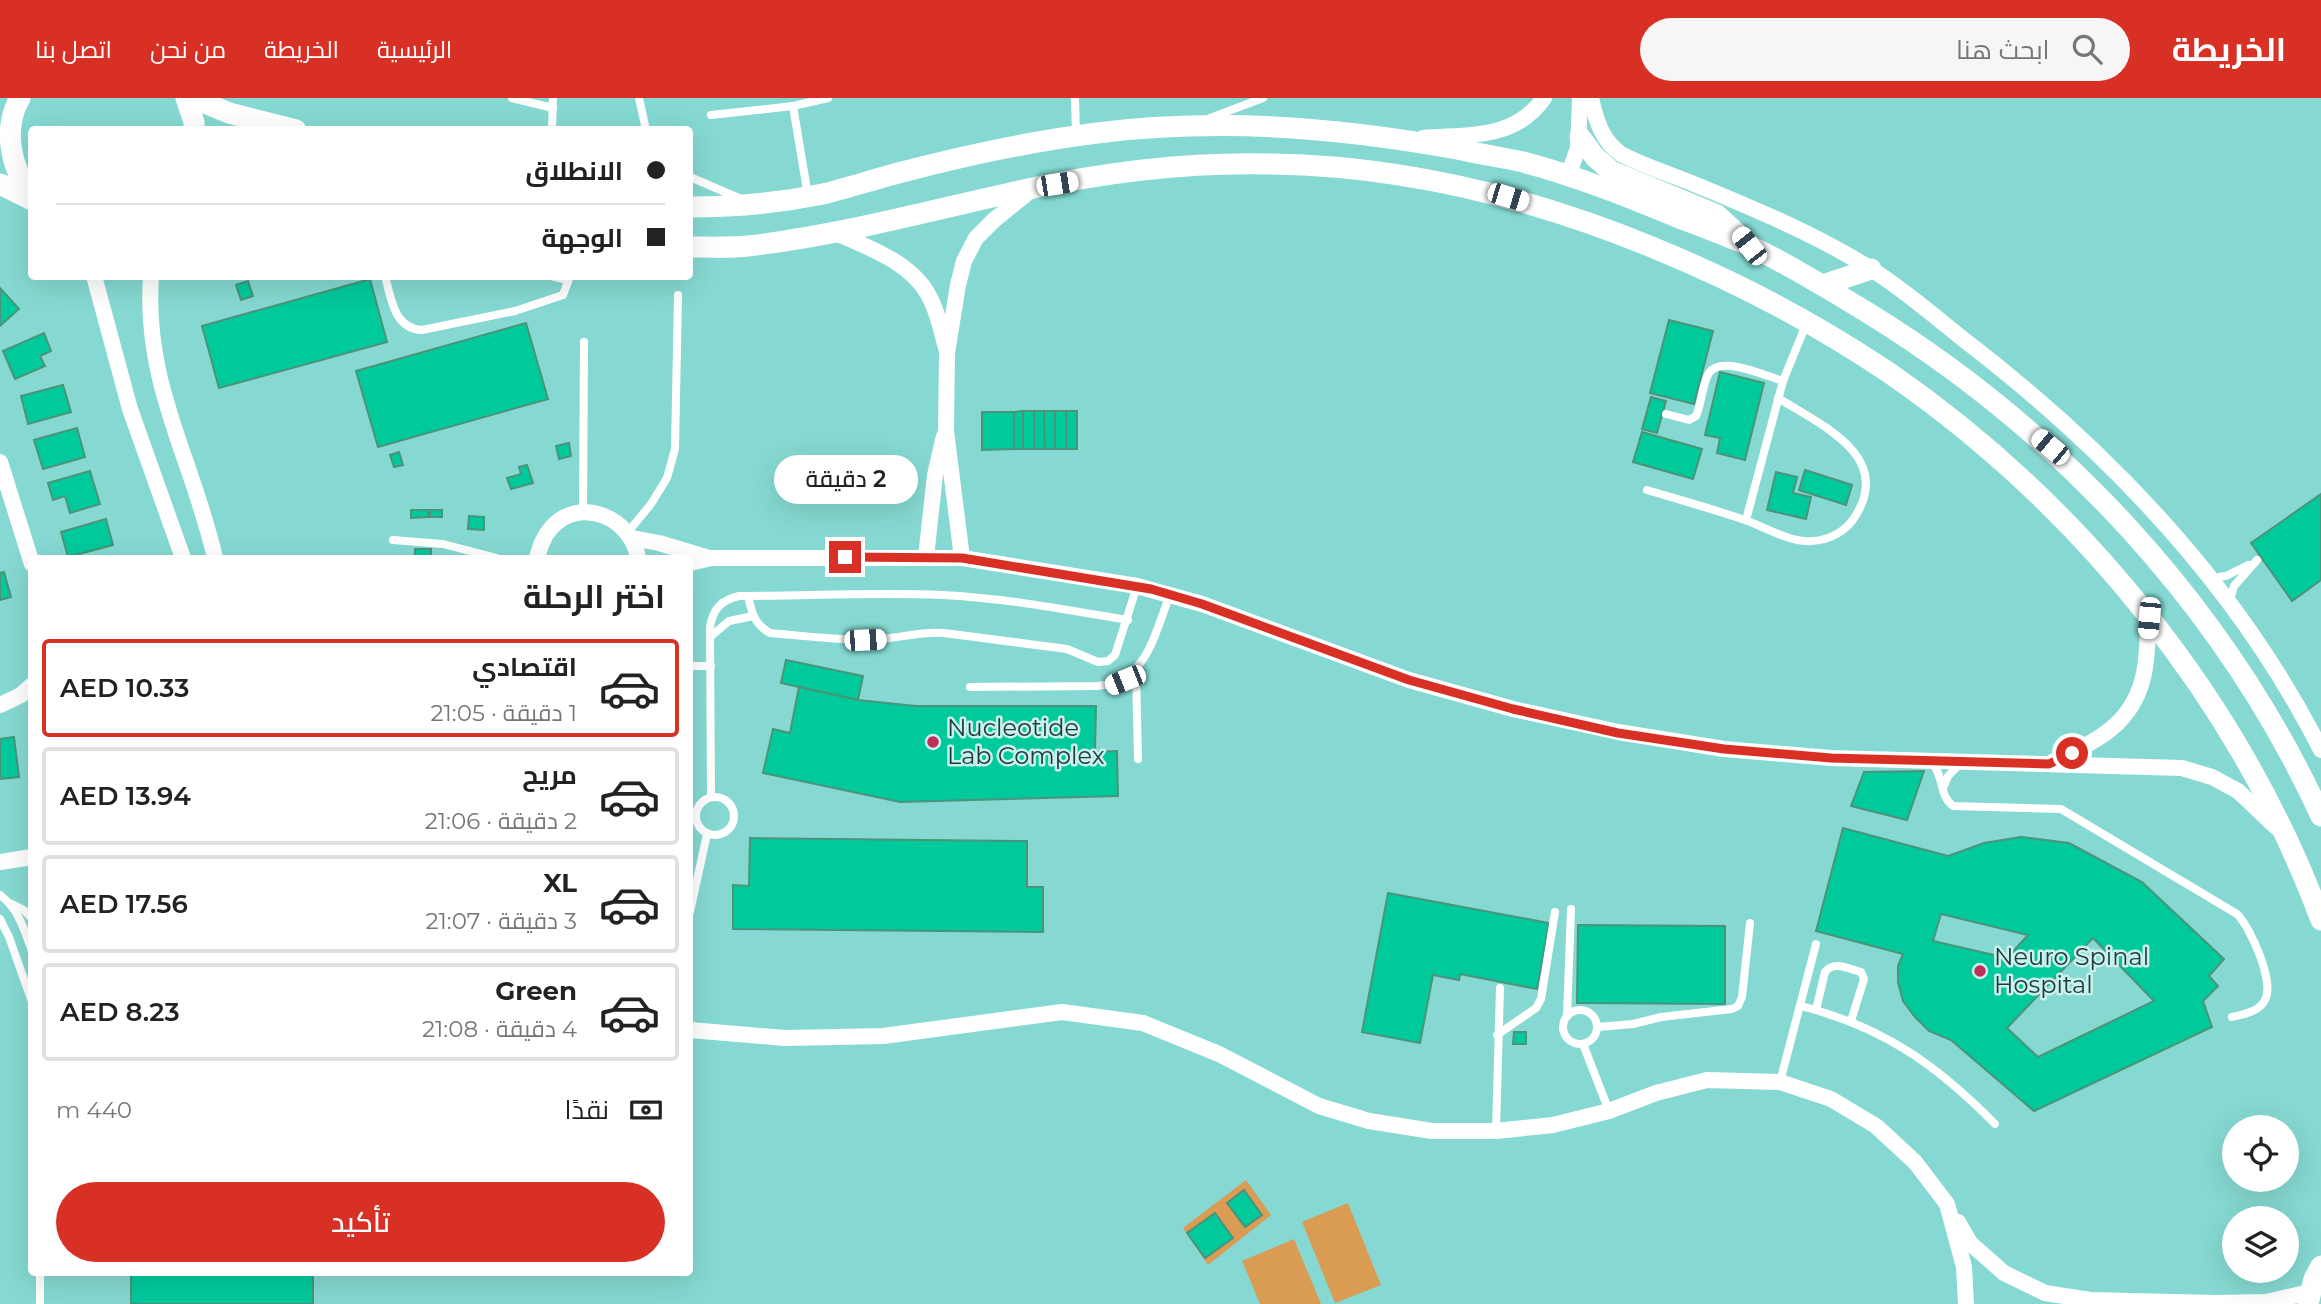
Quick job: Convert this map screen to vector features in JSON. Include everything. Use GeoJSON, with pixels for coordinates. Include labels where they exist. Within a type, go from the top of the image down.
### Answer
{"type":"FeatureCollection","features":[{"type":"Feature","properties":{"kind":"street"},"geometry":{"type":"LineString","coordinates":[[186,98],[194,126]]}},
{"type":"Feature","properties":{"kind":"street"},"geometry":{"type":"LineString","coordinates":[[193,98],[229,113],[280,126]]}},
{"type":"Feature","properties":{"kind":"street"},"geometry":{"type":"LineString","coordinates":[[1403,139],[1506,130],[1531,115],[1544,98]]}},
{"type":"Feature","properties":{"kind":"street"},"geometry":{"type":"LineString","coordinates":[[1558,212],[1576,158],[1580,137],[1580,98]]}},
{"type":"Feature","properties":{"kind":"street"},"geometry":{"type":"LineString","coordinates":[[1591,98],[1600,129],[1610,147],[1756,210],[1871,269],[2001,368],[2060,417],[2140,496],[2229,603],[2273,667],[2321,750]]}},
{"type":"Feature","properties":{"kind":"street"},"geometry":{"type":"LineString","coordinates":[[12,104],[12,157],[21,183],[28,193]]}},
{"type":"Feature","properties":{"kind":"street"},"geometry":{"type":"LineString","coordinates":[[693,207],[757,205],[808,196],[991,151],[1076,136],[1189,125],[1309,128],[1403,139],[1518,161],[1606,188],[1749,246],[1823,285],[1903,334],[1978,388],[2050,447],[2109,505],[2163,567],[2213,633],[2262,705],[2305,781],[2321,816]]}},
{"type":"Feature","properties":{"kind":"street"},"geometry":{"type":"LineString","coordinates":[[1580,137],[1594,157],[1611,171],[1717,215],[1739,233],[1749,246]]}},
{"type":"Feature","properties":{"kind":"street"},"geometry":{"type":"LineString","coordinates":[[693,247],[743,247],[836,233],[1034,188],[1152,168],[1272,164],[1391,173],[1508,197],[1612,231],[1680,259],[1807,322],[1888,372],[1960,426],[2028,485],[2073,531],[2149,618],[2200,685],[2239,747],[2283,833],[2321,920]]}},
{"type":"Feature","properties":{"kind":"street"},"geometry":{"type":"LineString","coordinates":[[0,184],[28,196]]}},
{"type":"Feature","properties":{"kind":"street"},"geometry":{"type":"LineString","coordinates":[[962,558],[946,431],[947,353],[958,285],[964,261],[976,238],[993,220],[1034,188]]}},
{"type":"Feature","properties":{"kind":"street"},"geometry":{"type":"LineString","coordinates":[[836,233],[894,260],[913,275],[929,294],[947,353]]}},
{"type":"Feature","properties":{"kind":"street"},"geometry":{"type":"LineString","coordinates":[[1823,285],[1871,269]]}},
{"type":"Feature","properties":{"kind":"street"},"geometry":{"type":"LineString","coordinates":[[95,280],[130,409],[182,555]]}},
{"type":"Feature","properties":{"kind":"street"},"geometry":{"type":"LineString","coordinates":[[151,280],[151,316],[158,372],[168,413],[214,555]]}},
{"type":"Feature","properties":{"kind":"street"},"geometry":{"type":"LineString","coordinates":[[926,556],[936,468],[946,431]]}},
{"type":"Feature","properties":{"kind":"street"},"geometry":{"type":"LineString","coordinates":[[0,462],[29,555]]}},
{"type":"Feature","properties":{"kind":"street"},"geometry":{"type":"LineString","coordinates":[[538,555],[542,541],[552,527],[566,517],[583,513],[600,514],[616,521],[630,535],[637,555]]}},
{"type":"Feature","properties":{"kind":"street"},"geometry":{"type":"LineString","coordinates":[[630,535],[711,558]]}},
{"type":"Feature","properties":{"kind":"street"},"geometry":{"type":"LineString","coordinates":[[693,562],[711,558],[926,556],[962,558],[1137,586],[1170,595],[1409,680],[1513,709],[1618,733],[1724,749],[1831,758],[2152,765],[2192,771],[2212,776],[2238,791],[2283,833]]}},
{"type":"Feature","properties":{"kind":"street"},"geometry":{"type":"LineString","coordinates":[[2049,764],[2096,742],[2118,724],[2135,701],[2144,674],[2149,618]]}},
{"type":"Feature","properties":{"kind":"street"},"geometry":{"type":"LineString","coordinates":[[0,705],[28,689]]}},
{"type":"Feature","properties":{"kind":"street"},"geometry":{"type":"LineString","coordinates":[[0,862],[28,858]]}},
{"type":"Feature","properties":{"kind":"street"},"geometry":{"type":"LineString","coordinates":[[693,1030],[785,1038],[883,1036],[1062,1012],[1143,1023],[1219,1054],[1319,1106],[1369,1121],[1432,1131],[1496,1131],[1553,1125],[1609,1111],[1656,1093],[1707,1080],[1780,1082],[1831,1099],[1876,1126],[1915,1162],[1947,1204],[1970,1243],[2004,1273],[2045,1293],[2090,1300],[2215,1303],[2309,1298],[2321,1266]]}},
{"type":"Feature","properties":{"kind":"street"},"geometry":{"type":"LineString","coordinates":[[1947,1204],[1964,1267],[1966,1304]]}},
{"type":"Feature","properties":{"kind":"lane"},"geometry":{"type":"LineString","coordinates":[[512,98],[553,108]]}},
{"type":"Feature","properties":{"kind":"lane"},"geometry":{"type":"LineString","coordinates":[[552,126],[553,98]]}},
{"type":"Feature","properties":{"kind":"lane"},"geometry":{"type":"LineString","coordinates":[[639,98],[645,126]]}},
{"type":"Feature","properties":{"kind":"lane"},"geometry":{"type":"LineString","coordinates":[[711,115],[793,106],[828,98]]}},
{"type":"Feature","properties":{"kind":"lane"},"geometry":{"type":"LineString","coordinates":[[1075,98],[1076,136]]}},
{"type":"Feature","properties":{"kind":"lane"},"geometry":{"type":"LineString","coordinates":[[1189,125],[1263,98]]}},
{"type":"Feature","properties":{"kind":"lane"},"geometry":{"type":"LineString","coordinates":[[793,106],[808,196]]}},
{"type":"Feature","properties":{"kind":"lane"},"geometry":{"type":"LineString","coordinates":[[693,178],[757,205]]}},
{"type":"Feature","properties":{"kind":"lane"},"geometry":{"type":"LineString","coordinates":[[386,280],[395,312],[399,319],[413,330],[539,304],[563,295],[568,280]]}},
{"type":"Feature","properties":{"kind":"lane"},"geometry":{"type":"LineString","coordinates":[[630,535],[667,478],[675,449],[678,295]]}},
{"type":"Feature","properties":{"kind":"lane"},"geometry":{"type":"LineString","coordinates":[[1746,520],[1783,381],[1807,322]]}},
{"type":"Feature","properties":{"kind":"lane"},"geometry":{"type":"LineString","coordinates":[[583,513],[584,342]]}},
{"type":"Feature","properties":{"kind":"lane"},"geometry":{"type":"LineString","coordinates":[[1666,414],[1689,420],[1696,416],[1708,375],[1715,367],[1724,364],[1783,381]]}},
{"type":"Feature","properties":{"kind":"lane"},"geometry":{"type":"LineString","coordinates":[[1647,490],[1810,541],[1832,537],[1852,523],[1864,503],[1866,480],[1860,458],[1844,440],[1778,398]]}},
{"type":"Feature","properties":{"kind":"lane"},"geometry":{"type":"LineString","coordinates":[[393,540],[443,544],[485,555]]}},
{"type":"Feature","properties":{"kind":"lane"},"geometry":{"type":"LineString","coordinates":[[2210,579],[2226,576],[2257,560],[2234,586],[2229,603]]}},
{"type":"Feature","properties":{"kind":"lane"},"geometry":{"type":"LineString","coordinates":[[748,596],[753,617],[760,627],[770,633],[865,640],[925,631],[1067,649],[1098,662],[1108,661],[1115,655],[1137,586]]}},
{"type":"Feature","properties":{"kind":"lane"},"geometry":{"type":"LineString","coordinates":[[712,797],[710,637],[712,618],[722,603],[739,596],[943,595],[1041,605],[1128,620]]}},
{"type":"Feature","properties":{"kind":"lane"},"geometry":{"type":"LineString","coordinates":[[970,687],[1112,685],[1125,680],[1136,671],[1144,659],[1170,595]]}},
{"type":"Feature","properties":{"kind":"lane"},"geometry":{"type":"LineString","coordinates":[[710,637],[729,621],[753,617]]}},
{"type":"Feature","properties":{"kind":"lane"},"geometry":{"type":"LineString","coordinates":[[693,666],[711,666]]}},
{"type":"Feature","properties":{"kind":"lane"},"geometry":{"type":"LineString","coordinates":[[1136,671],[1138,759]]}},
{"type":"Feature","properties":{"kind":"lane"},"geometry":{"type":"LineString","coordinates":[[1930,761],[1937,768],[1944,786],[1945,799],[1953,806],[2061,808],[2237,914],[2252,932],[2269,987],[2267,998],[2260,1007],[2232,1017]]}},
{"type":"Feature","properties":{"kind":"lane"},"geometry":{"type":"LineString","coordinates":[[1944,786],[1954,768],[1962,762]]}},
{"type":"Feature","properties":{"kind":"lane"},"geometry":{"type":"LineString","coordinates":[[693,813],[704,800],[721,797],[729,802],[735,819],[732,828],[716,836],[707,834],[693,816]]}},
{"type":"Feature","properties":{"kind":"lane"},"geometry":{"type":"LineString","coordinates":[[693,881],[707,834]]}},
{"type":"Feature","properties":{"kind":"lane"},"geometry":{"type":"LineString","coordinates":[[0,895],[28,914]]}},
{"type":"Feature","properties":{"kind":"lane"},"geometry":{"type":"LineString","coordinates":[[10,902],[18,914],[28,940]]}},
{"type":"Feature","properties":{"kind":"lane"},"geometry":{"type":"LineString","coordinates":[[1567,1016],[1577,1009],[1589,1012],[1597,1021],[1595,1036],[1583,1044],[1572,1041],[1567,1037],[1563,1026],[1567,1016],[1571,909]]}},
{"type":"Feature","properties":{"kind":"lane"},"geometry":{"type":"LineString","coordinates":[[1497,1035],[1532,1012],[1541,999],[1555,912]]}},
{"type":"Feature","properties":{"kind":"lane"},"geometry":{"type":"LineString","coordinates":[[0,919],[28,991]]}},
{"type":"Feature","properties":{"kind":"lane"},"geometry":{"type":"LineString","coordinates":[[1598,1027],[1633,1024],[1661,1017],[1732,1009],[1738,1006],[1742,997],[1750,923]]}},
{"type":"Feature","properties":{"kind":"lane"},"geometry":{"type":"LineString","coordinates":[[1780,1082],[1816,944]]}},
{"type":"Feature","properties":{"kind":"lane"},"geometry":{"type":"LineString","coordinates":[[1816,1010],[1826,969],[1835,965],[1861,972],[1864,979],[1851,1021]]}},
{"type":"Feature","properties":{"kind":"lane"},"geometry":{"type":"LineString","coordinates":[[1496,1131],[1500,988]]}},
{"type":"Feature","properties":{"kind":"lane"},"geometry":{"type":"LineString","coordinates":[[1801,1006],[1851,1021],[1927,1062],[1995,1124]]}},
{"type":"Feature","properties":{"kind":"lane"},"geometry":{"type":"LineString","coordinates":[[1583,1044],[1609,1111]]}},
{"type":"Feature","properties":{"kind":"lane"},"geometry":{"type":"LineString","coordinates":[[40,1276],[40,1304]]}},
{"type":"Feature","properties":{"kind":"shaded area"},"geometry":{"type":"Polygon","coordinates":[[[1246,1180],[1271,1215],[1208,1265],[1183,1228],[1246,1180]]]}},
{"type":"Feature","properties":{"kind":"shaded area"},"geometry":{"type":"Polygon","coordinates":[[[1348,1203],[1381,1285],[1335,1303],[1302,1222],[1348,1203]]]}},
{"type":"Feature","properties":{"kind":"shaded area"},"geometry":{"type":"Polygon","coordinates":[[[1294,1239],[1321,1304],[1260,1304],[1242,1261],[1294,1239]]]}},
{"type":"Feature","properties":{"kind":"building"},"geometry":{"type":"Polygon","coordinates":[[[370,280],[387,342],[219,388],[202,326],[370,280]]]}},
{"type":"Feature","properties":{"kind":"building"},"geometry":{"type":"Polygon","coordinates":[[[248,281],[253,296],[241,300],[236,285],[248,281]]]}},
{"type":"Feature","properties":{"kind":"building"},"geometry":{"type":"Polygon","coordinates":[[[0,288],[19,309],[0,326],[0,288]]]}},
{"type":"Feature","properties":{"kind":"building"},"geometry":{"type":"Polygon","coordinates":[[[1669,320],[1713,331],[1694,404],[1650,393],[1669,320]]]}},
{"type":"Feature","properties":{"kind":"building"},"geometry":{"type":"Polygon","coordinates":[[[526,323],[548,399],[378,447],[356,371],[526,323]]]}},
{"type":"Feature","properties":{"kind":"building"},"geometry":{"type":"Polygon","coordinates":[[[44,333],[51,351],[40,356],[45,366],[15,379],[3,351],[44,333]]]}},
{"type":"Feature","properties":{"kind":"building"},"geometry":{"type":"Polygon","coordinates":[[[1720,372],[1764,383],[1745,460],[1717,453],[1720,438],[1705,435],[1720,372]]]}},
{"type":"Feature","properties":{"kind":"building"},"geometry":{"type":"Polygon","coordinates":[[[63,385],[71,412],[28,424],[21,396],[63,385]]]}},
{"type":"Feature","properties":{"kind":"building"},"geometry":{"type":"Polygon","coordinates":[[[1651,397],[1666,401],[1657,433],[1642,429],[1651,397]]]}},
{"type":"Feature","properties":{"kind":"building"},"geometry":{"type":"Polygon","coordinates":[[[1023,411],[1034,411],[1034,449],[1023,449],[1023,411]]]}},
{"type":"Feature","properties":{"kind":"building"},"geometry":{"type":"Polygon","coordinates":[[[1023,411],[1023,449],[1014,449],[1014,412],[1023,411]]]}},
{"type":"Feature","properties":{"kind":"building"},"geometry":{"type":"Polygon","coordinates":[[[1034,411],[1044,411],[1045,449],[1034,449],[1034,411]]]}},
{"type":"Feature","properties":{"kind":"building"},"geometry":{"type":"Polygon","coordinates":[[[1044,411],[1055,411],[1055,449],[1045,449],[1044,411]]]}},
{"type":"Feature","properties":{"kind":"building"},"geometry":{"type":"Polygon","coordinates":[[[1055,411],[1066,411],[1066,449],[1055,449],[1055,411]]]}},
{"type":"Feature","properties":{"kind":"building"},"geometry":{"type":"Polygon","coordinates":[[[1066,411],[1077,411],[1077,449],[1066,449],[1066,411]]]}},
{"type":"Feature","properties":{"kind":"building"},"geometry":{"type":"Polygon","coordinates":[[[982,412],[1014,412],[1014,449],[982,450],[982,412]]]}},
{"type":"Feature","properties":{"kind":"building"},"geometry":{"type":"Polygon","coordinates":[[[77,428],[85,457],[43,469],[34,440],[77,428]]]}},
{"type":"Feature","properties":{"kind":"building"},"geometry":{"type":"Polygon","coordinates":[[[1642,432],[1702,449],[1693,479],[1633,462],[1642,432]]]}},
{"type":"Feature","properties":{"kind":"building"},"geometry":{"type":"Polygon","coordinates":[[[569,443],[571,456],[559,459],[556,446],[569,443]]]}},
{"type":"Feature","properties":{"kind":"building"},"geometry":{"type":"Polygon","coordinates":[[[399,452],[403,465],[394,467],[390,455],[399,452]]]}},
{"type":"Feature","properties":{"kind":"building"},"geometry":{"type":"Polygon","coordinates":[[[527,465],[533,483],[511,489],[507,478],[521,474],[519,467],[527,465]]]}},
{"type":"Feature","properties":{"kind":"building"},"geometry":{"type":"Polygon","coordinates":[[[1805,470],[1852,485],[1846,505],[1799,490],[1805,470]]]}},
{"type":"Feature","properties":{"kind":"building"},"geometry":{"type":"Polygon","coordinates":[[[90,471],[100,504],[70,513],[65,496],[53,500],[48,483],[90,471]]]}},
{"type":"Feature","properties":{"kind":"building"},"geometry":{"type":"Polygon","coordinates":[[[1776,472],[1797,477],[1793,493],[1811,497],[1806,519],[1767,510],[1776,472]]]}},
{"type":"Feature","properties":{"kind":"building"},"geometry":{"type":"Polygon","coordinates":[[[2321,494],[2321,580],[2292,601],[2251,543],[2321,494]]]}},
{"type":"Feature","properties":{"kind":"building"},"geometry":{"type":"Polygon","coordinates":[[[411,510],[428,510],[428,517],[411,518],[411,510]]]}},
{"type":"Feature","properties":{"kind":"building"},"geometry":{"type":"Polygon","coordinates":[[[430,510],[442,510],[442,517],[430,517],[430,510]]]}},
{"type":"Feature","properties":{"kind":"building"},"geometry":{"type":"Polygon","coordinates":[[[469,516],[484,517],[484,530],[468,529],[469,516]]]}},
{"type":"Feature","properties":{"kind":"building"},"geometry":{"type":"Polygon","coordinates":[[[106,519],[113,545],[67,555],[61,532],[106,519]]]}},
{"type":"Feature","properties":{"kind":"building"},"geometry":{"type":"Polygon","coordinates":[[[415,549],[431,549],[431,555],[415,555],[415,549]]]}},
{"type":"Feature","properties":{"kind":"building"},"geometry":{"type":"Polygon","coordinates":[[[4,572],[11,597],[0,600],[0,573],[4,572]]]}},
{"type":"Feature","properties":{"kind":"building"},"geometry":{"type":"Polygon","coordinates":[[[786,660],[863,676],[858,700],[781,683],[786,660]]]}},
{"type":"Feature","properties":{"kind":"building","name":"Nucleotide Lab Complex"},"geometry":{"type":"Polygon","coordinates":[[[799,687],[858,700],[916,706],[1096,706],[1095,752],[1117,751],[1118,796],[900,802],[763,773],[773,729],[790,733],[799,687]]]}},
{"type":"Feature","properties":{"kind":"building"},"geometry":{"type":"Polygon","coordinates":[[[14,737],[19,777],[0,779],[0,739],[14,737]]]}},
{"type":"Feature","properties":{"kind":"building"},"geometry":{"type":"Polygon","coordinates":[[[1924,771],[1907,820],[1851,806],[1864,772],[1924,771]]]}},
{"type":"Feature","properties":{"kind":"building","name":"Neuro Spinal Hospital"},"geometry":{"type":"Polygon","coordinates":[[[1843,828],[1948,856],[1984,843],[2021,837],[2069,843],[2142,882],[2224,959],[2209,976],[2218,986],[2203,1001],[2212,1027],[2034,1111],[1951,1040],[1929,1031],[1915,1017],[1903,1001],[1898,982],[1898,966],[1903,954],[1816,931],[1843,828]],[[1941,914],[1933,941],[2007,958],[2028,935],[1941,914]],[[2093,938],[2007,1028],[2038,1057],[2154,1001],[2093,938]]]}},
{"type":"Feature","properties":{"kind":"building"},"geometry":{"type":"Polygon","coordinates":[[[750,838],[1027,841],[1027,887],[1043,887],[1043,932],[733,929],[733,885],[749,886],[750,838]]]}},
{"type":"Feature","properties":{"kind":"building"},"geometry":{"type":"Polygon","coordinates":[[[1388,893],[1549,923],[1537,989],[1460,974],[1459,980],[1433,975],[1420,1043],[1362,1032],[1388,893]]]}},
{"type":"Feature","properties":{"kind":"building"},"geometry":{"type":"Polygon","coordinates":[[[1578,925],[1725,926],[1725,1004],[1577,1003],[1578,925]]]}},
{"type":"Feature","properties":{"kind":"building"},"geometry":{"type":"Polygon","coordinates":[[[1514,1032],[1526,1032],[1526,1044],[1513,1044],[1514,1032]]]}},
{"type":"Feature","properties":{"kind":"building"},"geometry":{"type":"Polygon","coordinates":[[[1244,1190],[1262,1215],[1245,1227],[1227,1203],[1244,1190]]]}},
{"type":"Feature","properties":{"kind":"building"},"geometry":{"type":"Polygon","coordinates":[[[1215,1213],[1233,1238],[1205,1258],[1187,1233],[1215,1213]]]}},
{"type":"Feature","properties":{"kind":"building"},"geometry":{"type":"Polygon","coordinates":[[[131,1276],[313,1276],[313,1304],[131,1304],[131,1276]]]}},
{"type":"Feature","properties":{"kind":"place","name":"Nucleotide Lab Complex"},"geometry":{"type":"Point","coordinates":[933,742]}},
{"type":"Feature","properties":{"kind":"place","name":"Neuro Spinal Hospital"},"geometry":{"type":"Point","coordinates":[1980,971]}},
{"type":"Feature","properties":{"kind":"route"},"geometry":{"type":"LineString","coordinates":[[845,557],[962,558],[1151,589],[1202,604],[1409,680],[1513,709],[1618,733],[1724,749],[1831,758],[2049,764],[2072,753]]}}]}
